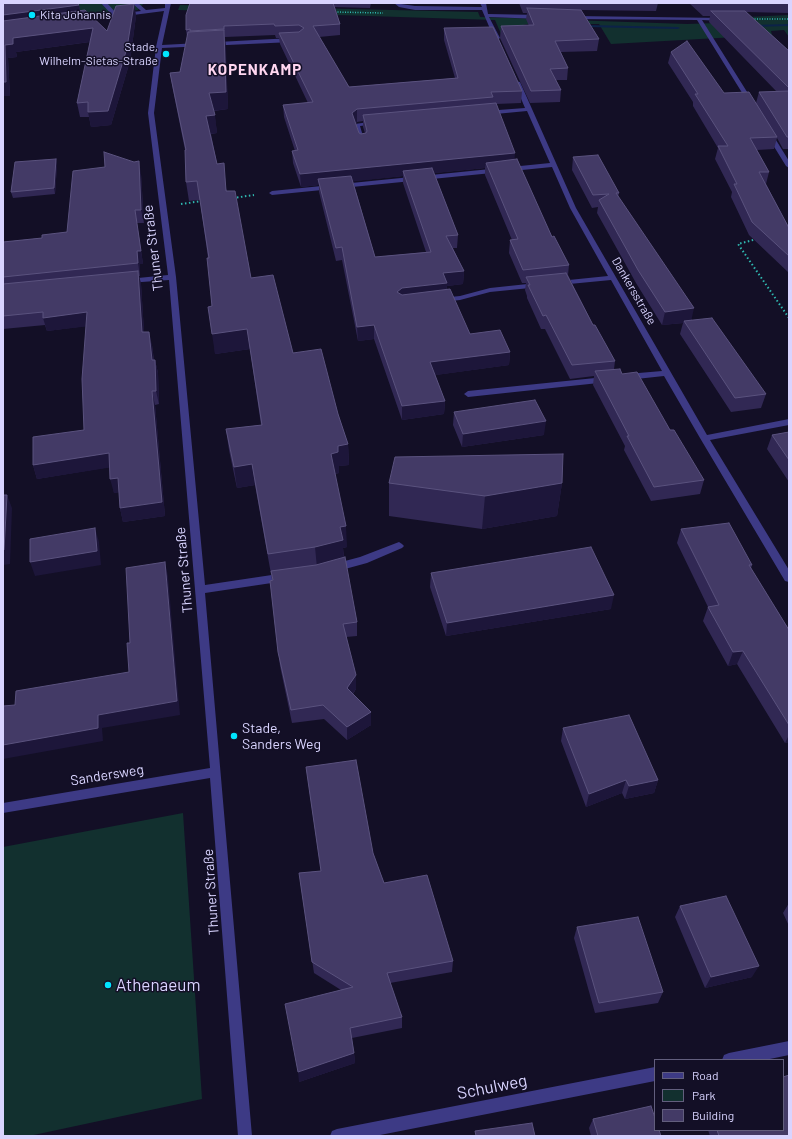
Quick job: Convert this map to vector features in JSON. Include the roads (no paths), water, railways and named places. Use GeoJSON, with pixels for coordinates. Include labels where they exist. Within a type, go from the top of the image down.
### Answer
{"type":"FeatureCollection","features":[{"type":"Feature","properties":{"kind":"street"},"geometry":{"type":"LineString","coordinates":[[104,3],[116,16]]}},
{"type":"Feature","properties":{"kind":"street"},"geometry":{"type":"LineString","coordinates":[[135,3],[144,12]]}},
{"type":"Feature","properties":{"kind":"street","name":"Thuner Straße"},"geometry":{"type":"LineString","coordinates":[[168,3],[159,47],[151,113],[172,277],[216,772],[245,1136]]}},
{"type":"Feature","properties":{"kind":"street"},"geometry":{"type":"LineString","coordinates":[[397,3],[401,6],[415,8],[484,9],[549,17]]}},
{"type":"Feature","properties":{"kind":"street"},"geometry":{"type":"LineString","coordinates":[[78,21],[166,9]]}},
{"type":"Feature","properties":{"kind":"street"},"geometry":{"type":"LineString","coordinates":[[484,9],[501,47]]}},
{"type":"Feature","properties":{"kind":"street"},"geometry":{"type":"LineString","coordinates":[[565,18],[699,20],[747,19]]}},
{"type":"Feature","properties":{"kind":"street"},"geometry":{"type":"LineString","coordinates":[[699,20],[752,106]]}},
{"type":"Feature","properties":{"kind":"street"},"geometry":{"type":"LineString","coordinates":[[159,47],[300,40]]}},
{"type":"Feature","properties":{"kind":"street","name":"Dankersstraße"},"geometry":{"type":"LineString","coordinates":[[513,73],[573,208],[704,438],[789,578]]}},
{"type":"Feature","properties":{"kind":"street"},"geometry":{"type":"LineString","coordinates":[[474,114],[529,109]]}},
{"type":"Feature","properties":{"kind":"street"},"geometry":{"type":"LineString","coordinates":[[363,144],[357,125],[380,122]]}},
{"type":"Feature","properties":{"kind":"street"},"geometry":{"type":"LineString","coordinates":[[764,126],[789,166]]}},
{"type":"Feature","properties":{"kind":"street"},"geometry":{"type":"LineString","coordinates":[[272,193],[554,165]]}},
{"type":"Feature","properties":{"kind":"street"},"geometry":{"type":"LineString","coordinates":[[118,282],[172,277]]}},
{"type":"Feature","properties":{"kind":"street"},"geometry":{"type":"LineString","coordinates":[[431,301],[460,298],[490,290],[613,278]]}},
{"type":"Feature","properties":{"kind":"street"},"geometry":{"type":"LineString","coordinates":[[468,394],[667,373]]}},
{"type":"Feature","properties":{"kind":"street"},"geometry":{"type":"LineString","coordinates":[[704,438],[789,422]]}},
{"type":"Feature","properties":{"kind":"street"},"geometry":{"type":"LineString","coordinates":[[324,571],[363,560],[399,546]]}},
{"type":"Feature","properties":{"kind":"street"},"geometry":{"type":"LineString","coordinates":[[199,590],[293,576]]}},
{"type":"Feature","properties":{"kind":"street","name":"Sandersweg"},"geometry":{"type":"LineString","coordinates":[[3,808],[216,772]]}},
{"type":"Feature","properties":{"kind":"street"},"geometry":{"type":"LineString","coordinates":[[734,1059],[789,1048]]}},
{"type":"Feature","properties":{"kind":"street","name":"Schulweg"},"geometry":{"type":"LineString","coordinates":[[337,1136],[654,1074]]}},
{"type":"Feature","properties":{"kind":"waterway"},"geometry":{"type":"LineString","coordinates":[[750,26],[789,25]]}},
{"type":"Feature","properties":{"kind":"waterway"},"geometry":{"type":"LineString","coordinates":[[588,26],[678,28]]}},
{"type":"Feature","properties":{"kind":"place","name":"Kita Johannis"},"geometry":{"type":"Point","coordinates":[32,15]}},
{"type":"Feature","properties":{"kind":"place","name":"Stade, Wilhelm-Sietas-Straße"},"geometry":{"type":"Point","coordinates":[166,54]}},
{"type":"Feature","properties":{"kind":"place","name":"Stade, Sanders Weg"},"geometry":{"type":"Point","coordinates":[234,736]}},
{"type":"Feature","properties":{"kind":"place","name":"Athenaeum"},"geometry":{"type":"Point","coordinates":[108,985]}},
{"type":"Feature","properties":{"kind":"district","name":"KOPENKAMP"},"geometry":{"type":"Point","coordinates":[255,70]}}]}
